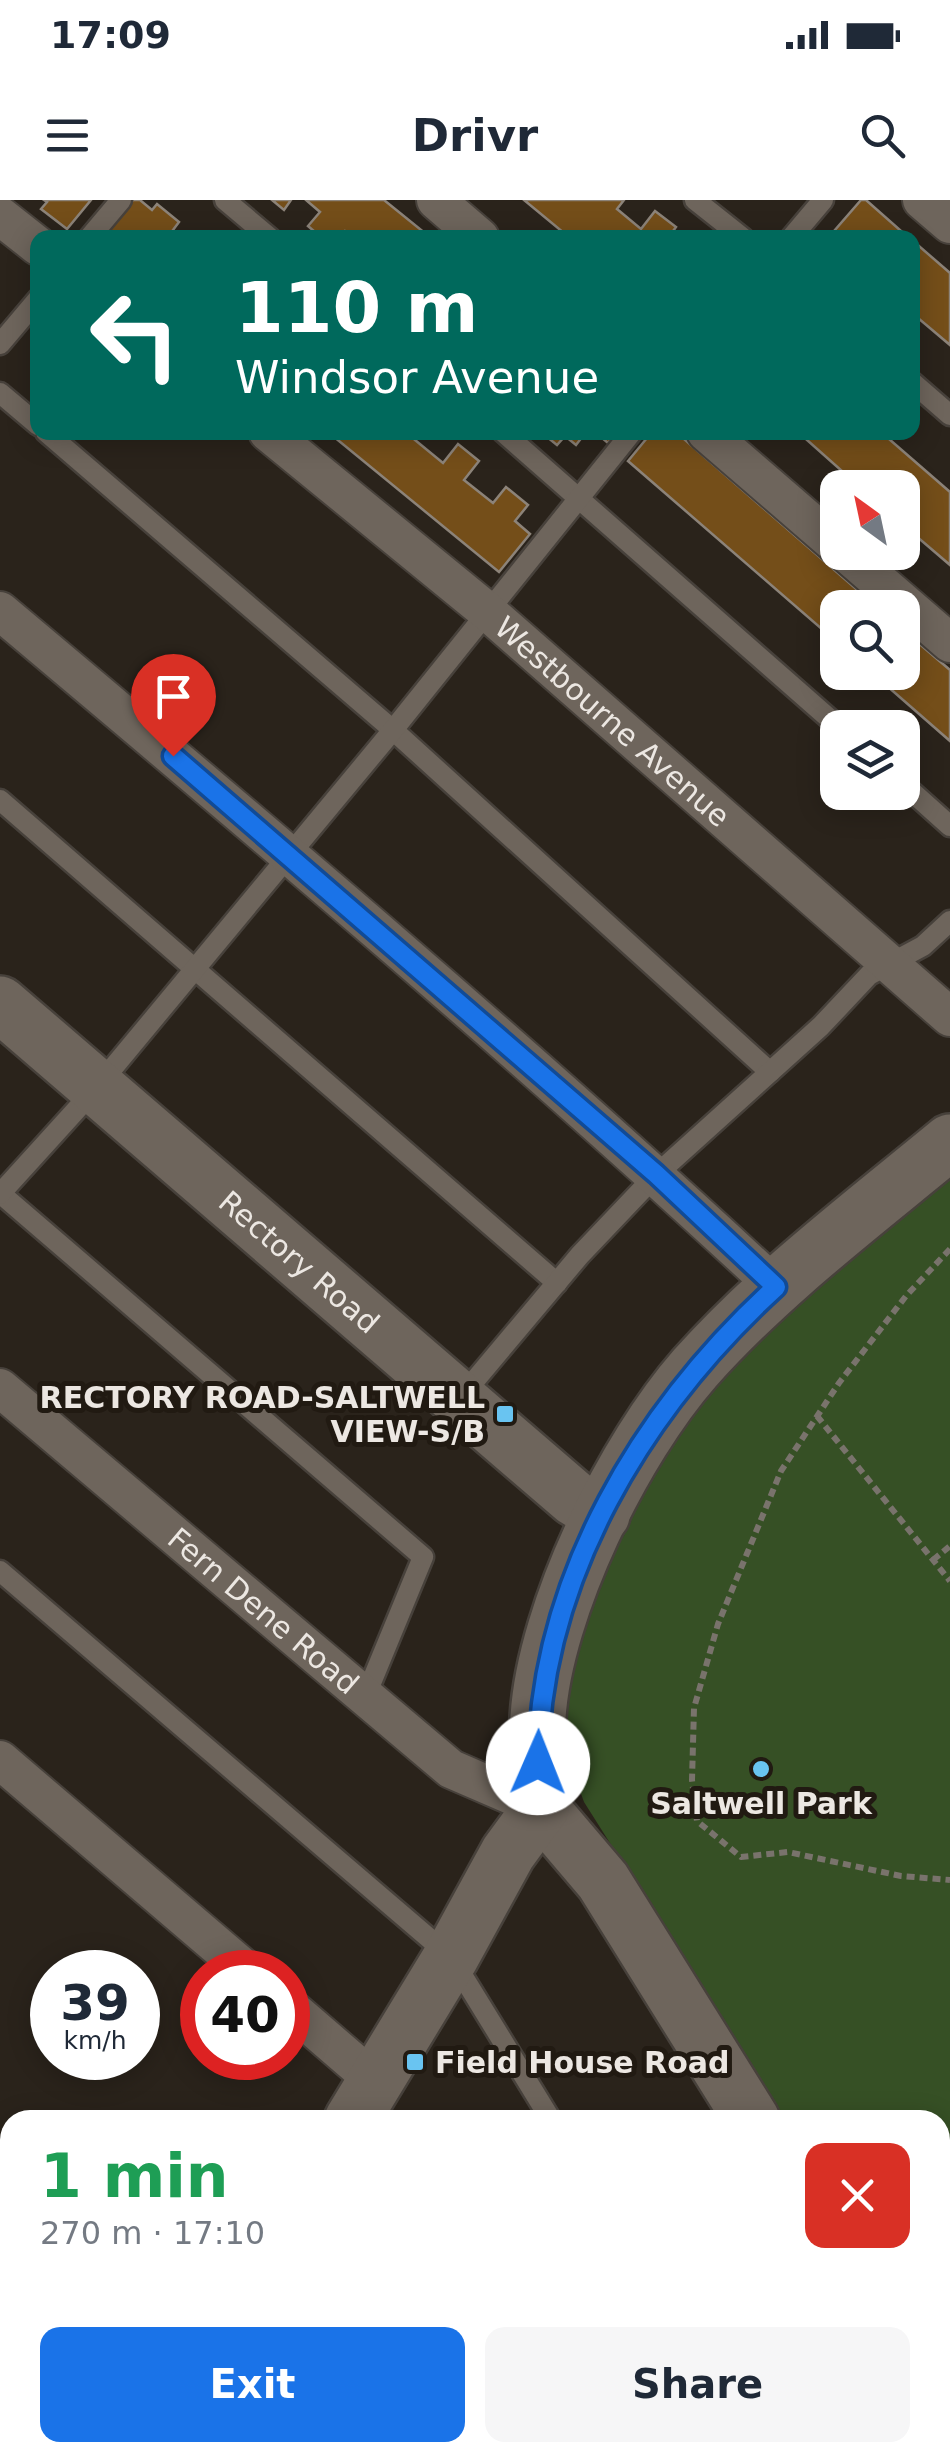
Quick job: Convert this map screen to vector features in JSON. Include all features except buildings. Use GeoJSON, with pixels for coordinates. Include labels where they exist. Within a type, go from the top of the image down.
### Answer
{"type":"FeatureCollection","features":[{"type":"Feature","properties":{"kind":"street"},"geometry":{"type":"LineString","coordinates":[[436,200],[471,230]]}},
{"type":"Feature","properties":{"kind":"street"},"geometry":{"type":"LineString","coordinates":[[922,200],[950,224]]}},
{"type":"Feature","properties":{"kind":"street"},"geometry":{"type":"LineString","coordinates":[[0,216],[30,240]]}},
{"type":"Feature","properties":{"kind":"street","name":"Westbourne Avenue"},"geometry":{"type":"LineString","coordinates":[[278,440],[488,612],[950,1016]]}},
{"type":"Feature","properties":{"kind":"street"},"geometry":{"type":"LineString","coordinates":[[715,440],[820,530]]}},
{"type":"Feature","properties":{"kind":"street"},"geometry":{"type":"LineString","coordinates":[[866,570],[950,642]]}},
{"type":"Feature","properties":{"kind":"street"},"geometry":{"type":"LineString","coordinates":[[0,611],[288,853],[656,1174],[776,1287]]}},
{"type":"Feature","properties":{"kind":"street","name":"Rectory Road"},"geometry":{"type":"LineString","coordinates":[[0,1004],[458,1400],[574,1498],[602,1515]]}},
{"type":"Feature","properties":{"kind":"street"},"geometry":{"type":"LineString","coordinates":[[310,2034],[366,2107],[508,1853],[541,1808],[538,1714],[566,1594],[602,1515],[657,1418],[694,1370],[776,1287],[950,1142]]}},
{"type":"Feature","properties":{"kind":"street","name":"Fern Dene Road"},"geometry":{"type":"LineString","coordinates":[[0,1388],[451,1768],[541,1808]]}},
{"type":"Feature","properties":{"kind":"street"},"geometry":{"type":"LineString","coordinates":[[0,1760],[222,1950]]}},
{"type":"Feature","properties":{"kind":"street"},"geometry":{"type":"LineString","coordinates":[[541,1808],[603,1881],[746,2110]]}},
{"type":"Feature","properties":{"kind":"lane"},"geometry":{"type":"LineString","coordinates":[[96,230],[121,200]]}},
{"type":"Feature","properties":{"kind":"lane"},"geometry":{"type":"LineString","coordinates":[[225,200],[261,230]]}},
{"type":"Feature","properties":{"kind":"lane"},"geometry":{"type":"LineString","coordinates":[[695,200],[733,230]]}},
{"type":"Feature","properties":{"kind":"lane"},"geometry":{"type":"LineString","coordinates":[[798,230],[824,200]]}},
{"type":"Feature","properties":{"kind":"lane"},"geometry":{"type":"LineString","coordinates":[[0,344],[30,308]]}},
{"type":"Feature","properties":{"kind":"lane"},"geometry":{"type":"LineString","coordinates":[[920,389],[950,415]]}},
{"type":"Feature","properties":{"kind":"lane"},"geometry":{"type":"LineString","coordinates":[[0,393],[30,418]]}},
{"type":"Feature","properties":{"kind":"lane"},"geometry":{"type":"LineString","coordinates":[[55,440],[393,730],[770,1072]]}},
{"type":"Feature","properties":{"kind":"lane"},"geometry":{"type":"LineString","coordinates":[[513,440],[820,710]]}},
{"type":"Feature","properties":{"kind":"lane"},"geometry":{"type":"LineString","coordinates":[[366,1695],[423,1557],[0,1194],[96,1087],[393,730],[626,440]]}},
{"type":"Feature","properties":{"kind":"lane"},"geometry":{"type":"LineString","coordinates":[[0,800],[557,1283]]}},
{"type":"Feature","properties":{"kind":"lane"},"geometry":{"type":"LineString","coordinates":[[920,800],[950,826]]}},
{"type":"Feature","properties":{"kind":"lane"},"geometry":{"type":"LineString","coordinates":[[458,1400],[656,1174],[821,1026],[868,975],[923,946],[950,921]]}},
{"type":"Feature","properties":{"kind":"lane"},"geometry":{"type":"LineString","coordinates":[[0,1571],[451,1956],[545,2110]]}},
{"type":"Feature","properties":{"kind":"path"},"geometry":{"type":"LineString","coordinates":[[950,1249],[906,1296],[781,1470],[718,1624],[694,1708],[692,1780],[697,1821],[741,1857],[788,1852],[901,1876],[950,1880]]}},
{"type":"Feature","properties":{"kind":"path"},"geometry":{"type":"LineString","coordinates":[[817,1416],[950,1581]]}},
{"type":"Feature","properties":{"kind":"path"},"geometry":{"type":"LineString","coordinates":[[934,1560],[950,1546]]}},
{"type":"Feature","properties":{"kind":"green space","name":"Saltwell Park"},"geometry":{"type":"Polygon","coordinates":[[[950,1173],[950,2110],[779,2110],[584,1802],[560,1736],[567,1653],[613,1540],[682,1422],[767,1326],[950,1173]]]}},
{"type":"Feature","properties":{"kind":"place","name":"RECTORY ROAD-SALTWELL VIEW-S/B"},"geometry":{"type":"Point","coordinates":[505,1414]}},
{"type":"Feature","properties":{"kind":"place","name":"Saltwell Park"},"geometry":{"type":"Point","coordinates":[761,1769]}},
{"type":"Feature","properties":{"kind":"place","name":"Field House Road"},"geometry":{"type":"Point","coordinates":[415,2062]}},
{"type":"Feature","properties":{"kind":"route"},"geometry":{"type":"LineString","coordinates":[[173,756],[656,1174],[776,1287],[694,1370],[657,1418],[602,1515],[566,1594],[555,1631],[538,1714],[538,1763]]}}]}
